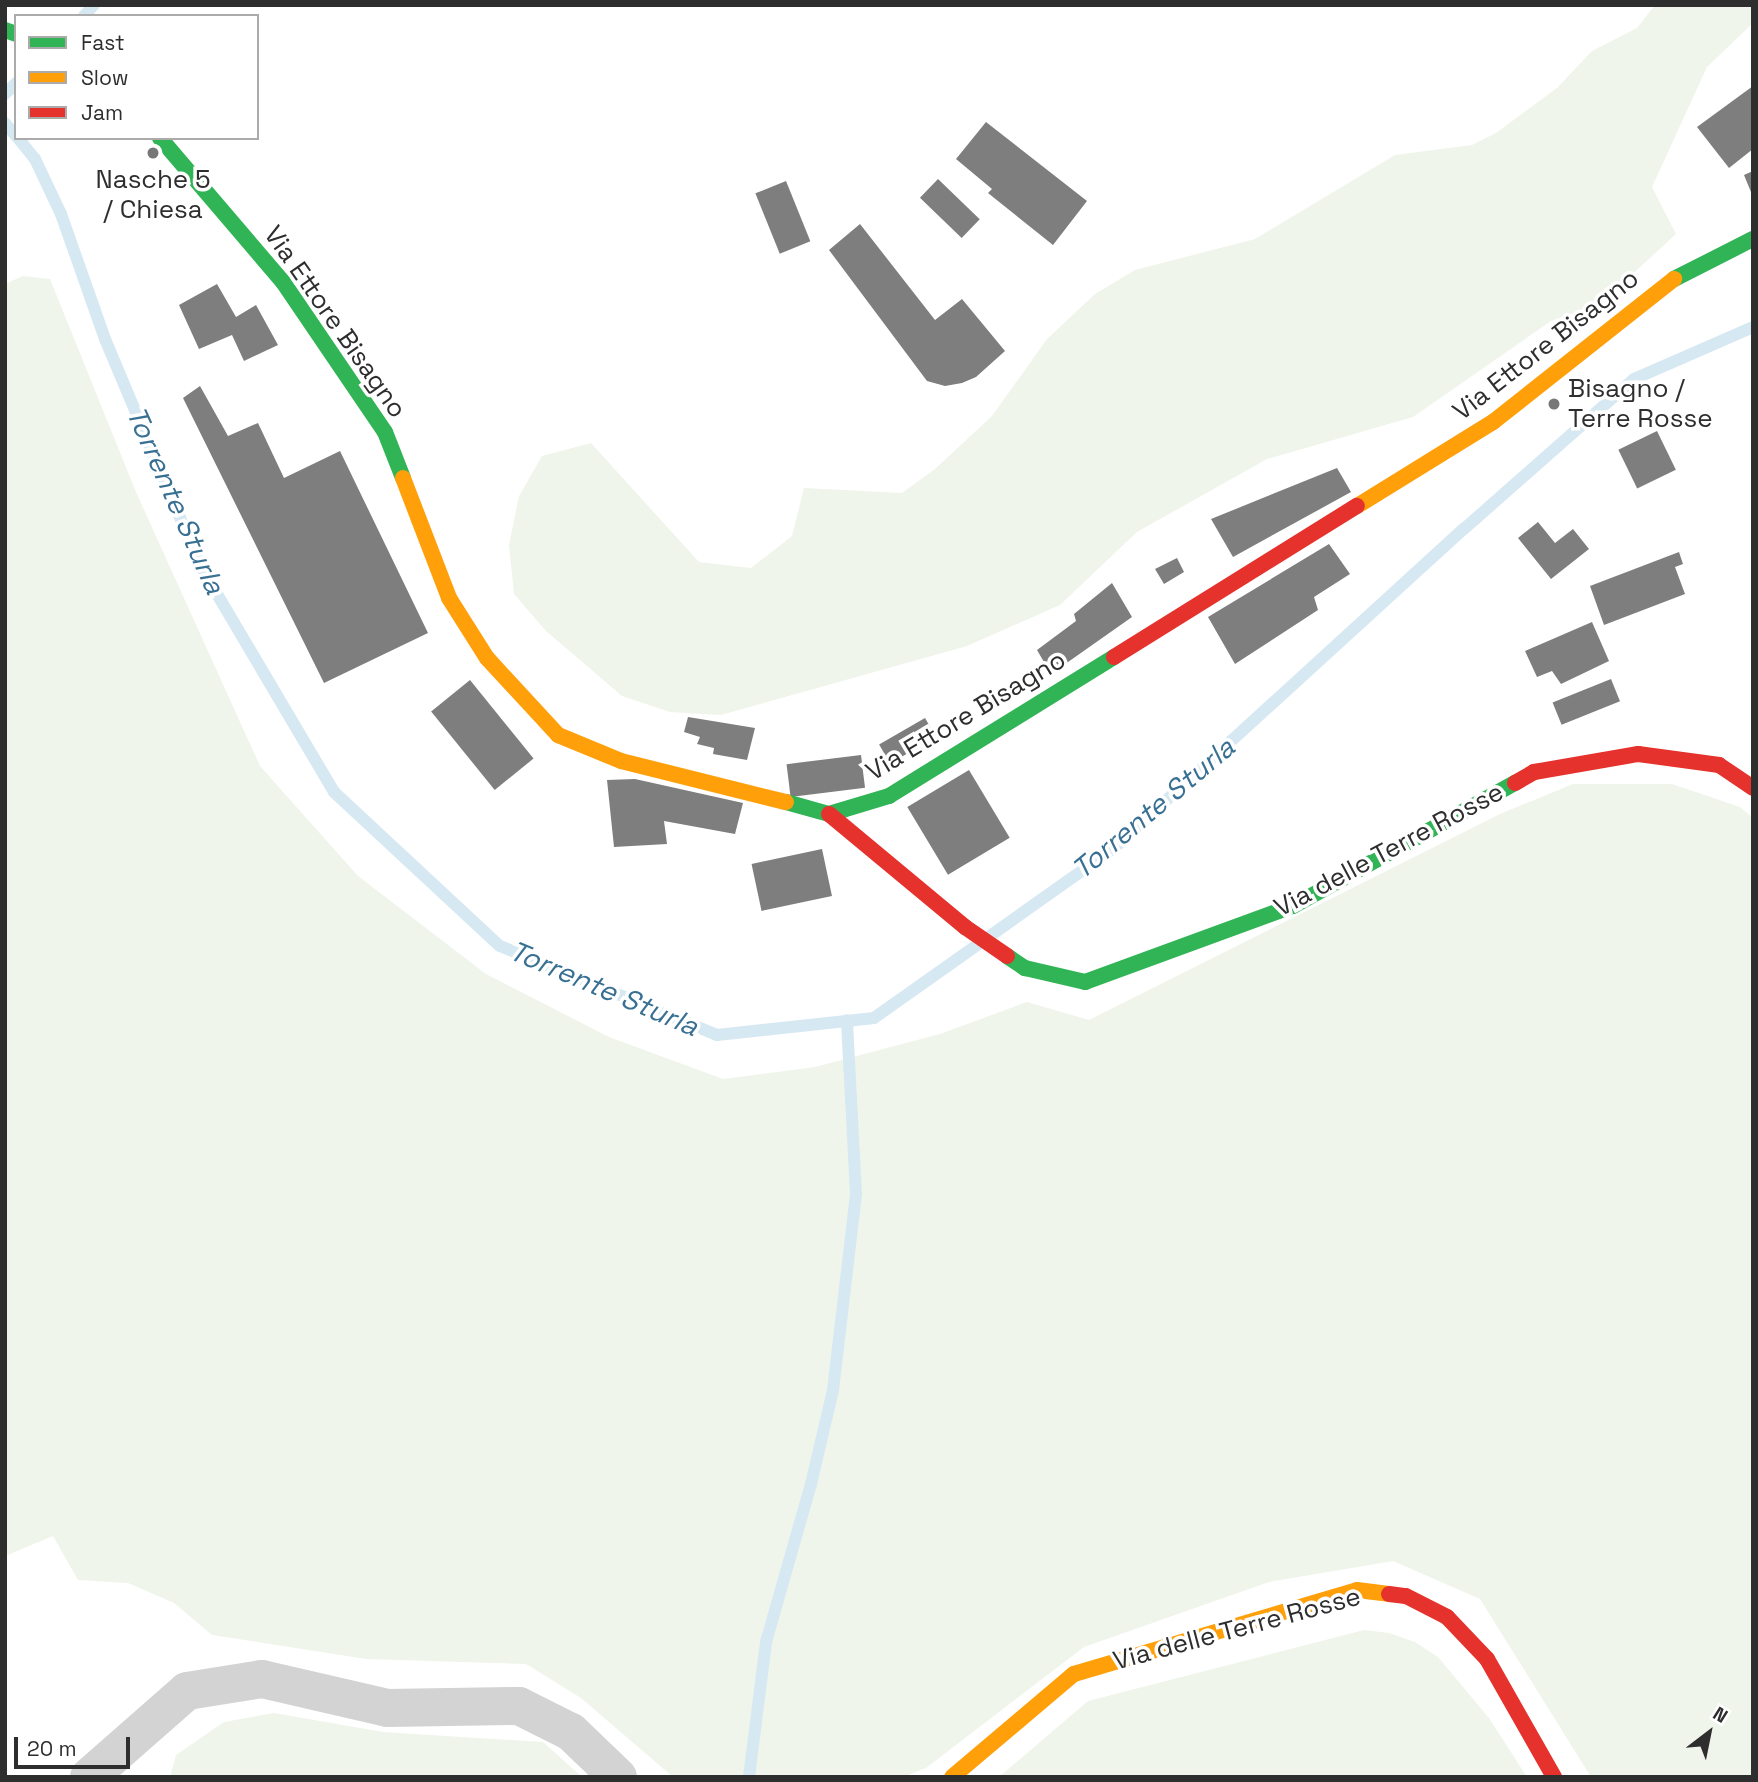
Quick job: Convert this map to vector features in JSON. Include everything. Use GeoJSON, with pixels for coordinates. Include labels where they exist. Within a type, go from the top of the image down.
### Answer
{"type":"FeatureCollection","features":[{"type":"Feature","properties":{"kind":"street","name":"Via Ettore Bisagno"},"geometry":{"type":"LineString","coordinates":[[162,140],[283,282],[385,432],[449,598],[487,658],[558,735],[621,761],[739,788],[829,814],[889,796],[1493,422],[1665,283],[1753,239]]}},
{"type":"Feature","properties":{"kind":"street","name":"Via delle Terre Rosse"},"geometry":{"type":"LineString","coordinates":[[829,814],[965,927],[1025,968],[1086,982],[1293,906],[1534,772],[1638,754],[1719,765],[1753,788]]}},
{"type":"Feature","properties":{"kind":"street","name":"Via delle Terre Rosse"},"geometry":{"type":"LineString","coordinates":[[952,1777],[1074,1674],[1357,1591],[1406,1596],[1447,1617],[1486,1659],[1554,1777]]}},
{"type":"Feature","properties":{"kind":"street"},"geometry":{"type":"LineString","coordinates":[[89,1777],[187,1691],[262,1679],[388,1708],[519,1706],[571,1732],[618,1777]]}},
{"type":"Feature","properties":{"kind":"shaded area"},"geometry":{"type":"Polygon","coordinates":[[[1655,5],[1753,5],[1753,23],[1707,67],[1652,187],[1676,234],[1601,303],[1551,321],[1413,417],[1267,459],[1137,532],[1060,605],[967,646],[721,715],[670,712],[622,696],[546,631],[514,594],[509,545],[519,496],[542,456],[591,443],[699,562],[751,568],[792,536],[804,488],[902,493],[935,469],[992,416],[1047,339],[1095,294],[1135,270],[1255,239],[1395,155],[1472,145],[1496,133],[1557,88],[1592,51],[1637,28],[1655,5]]]}},
{"type":"Feature","properties":{"kind":"shaded area"},"geometry":{"type":"Polygon","coordinates":[[[23,276],[50,279],[136,492],[260,766],[358,876],[486,974],[609,1037],[723,1079],[815,1067],[940,1034],[1027,1002],[1089,1020],[1500,814],[1573,784],[1672,784],[1740,807],[1753,818],[1753,1777],[1591,1777],[1480,1599],[1393,1561],[1269,1582],[1084,1647],[926,1768],[903,1777],[673,1777],[581,1698],[526,1664],[366,1659],[212,1635],[174,1603],[128,1583],[78,1580],[53,1536],[5,1556],[5,284],[23,276]]]}},
{"type":"Feature","properties":{"kind":"shaded area"},"geometry":{"type":"Polygon","coordinates":[[[1364,1630],[1389,1633],[1415,1642],[1438,1657],[1489,1718],[1527,1777],[999,1777],[1088,1701],[1364,1630]]]}},
{"type":"Feature","properties":{"kind":"shaded area"},"geometry":{"type":"Polygon","coordinates":[[[274,1713],[383,1732],[543,1742],[582,1777],[170,1777],[176,1755],[224,1722],[274,1713]]]}},
{"type":"Feature","properties":{"kind":"building"},"geometry":{"type":"Polygon","coordinates":[[[1753,86],[1753,149],[1729,168],[1697,127],[1753,86]]]}},
{"type":"Feature","properties":{"kind":"building"},"geometry":{"type":"Polygon","coordinates":[[[986,122],[1087,201],[1053,245],[988,193],[992,189],[956,159],[986,122]]]}},
{"type":"Feature","properties":{"kind":"building"},"geometry":{"type":"Polygon","coordinates":[[[1753,171],[1753,197],[1744,175],[1753,171]]]}},
{"type":"Feature","properties":{"kind":"building"},"geometry":{"type":"Polygon","coordinates":[[[938,179],[980,219],[962,238],[920,198],[938,179]]]}},
{"type":"Feature","properties":{"kind":"building"},"geometry":{"type":"Polygon","coordinates":[[[786,181],[810,241],[780,254],[755,193],[786,181]]]}},
{"type":"Feature","properties":{"kind":"building"},"geometry":{"type":"Polygon","coordinates":[[[860,224],[935,320],[962,299],[1005,351],[976,377],[962,383],[945,386],[927,381],[829,250],[860,224]]]}},
{"type":"Feature","properties":{"kind":"building"},"geometry":{"type":"Polygon","coordinates":[[[217,284],[236,317],[256,305],[278,345],[244,361],[232,335],[199,349],[179,305],[217,284]]]}},
{"type":"Feature","properties":{"kind":"building"},"geometry":{"type":"Polygon","coordinates":[[[200,386],[228,436],[258,423],[284,478],[340,451],[428,633],[324,683],[183,398],[200,386]]]}},
{"type":"Feature","properties":{"kind":"building"},"geometry":{"type":"Polygon","coordinates":[[[1657,431],[1676,470],[1637,488],[1618,450],[1657,431]]]}},
{"type":"Feature","properties":{"kind":"building"},"geometry":{"type":"Polygon","coordinates":[[[1337,468],[1351,492],[1233,557],[1211,519],[1337,468]]]}},
{"type":"Feature","properties":{"kind":"building"},"geometry":{"type":"Polygon","coordinates":[[[1538,522],[1555,543],[1573,529],[1589,549],[1551,579],[1518,538],[1538,522]]]}},
{"type":"Feature","properties":{"kind":"building"},"geometry":{"type":"Polygon","coordinates":[[[1329,544],[1350,574],[1314,597],[1318,610],[1235,664],[1208,617],[1329,544]]]}},
{"type":"Feature","properties":{"kind":"building"},"geometry":{"type":"Polygon","coordinates":[[[1679,552],[1683,564],[1675,567],[1685,594],[1604,625],[1590,586],[1679,552]]]}},
{"type":"Feature","properties":{"kind":"building"},"geometry":{"type":"Polygon","coordinates":[[[1177,558],[1184,572],[1164,584],[1155,569],[1177,558]]]}},
{"type":"Feature","properties":{"kind":"building"},"geometry":{"type":"Polygon","coordinates":[[[1112,583],[1132,617],[1051,674],[1037,650],[1076,621],[1074,614],[1112,583]]]}},
{"type":"Feature","properties":{"kind":"building"},"geometry":{"type":"Polygon","coordinates":[[[1592,622],[1609,661],[1561,684],[1552,671],[1537,677],[1525,651],[1592,622]]]}},
{"type":"Feature","properties":{"kind":"building"},"geometry":{"type":"Polygon","coordinates":[[[1611,679],[1620,701],[1562,725],[1553,703],[1611,679]]]}},
{"type":"Feature","properties":{"kind":"building"},"geometry":{"type":"Polygon","coordinates":[[[470,680],[534,758],[495,790],[431,711],[470,680]]]}},
{"type":"Feature","properties":{"kind":"building"},"geometry":{"type":"Polygon","coordinates":[[[688,717],[755,728],[747,760],[713,754],[714,748],[697,744],[700,737],[684,732],[688,717]]]}},
{"type":"Feature","properties":{"kind":"building"},"geometry":{"type":"Polygon","coordinates":[[[925,718],[936,737],[890,764],[879,744],[925,718]]]}},
{"type":"Feature","properties":{"kind":"building"},"geometry":{"type":"Polygon","coordinates":[[[861,755],[865,788],[791,797],[787,764],[861,755]]]}},
{"type":"Feature","properties":{"kind":"building"},"geometry":{"type":"Polygon","coordinates":[[[969,770],[1010,838],[948,875],[907,807],[969,770]]]}},
{"type":"Feature","properties":{"kind":"building"},"geometry":{"type":"Polygon","coordinates":[[[635,779],[743,803],[735,834],[664,821],[667,844],[614,847],[607,780],[635,779]]]}},
{"type":"Feature","properties":{"kind":"building"},"geometry":{"type":"Polygon","coordinates":[[[822,849],[832,896],[762,911],[752,864],[822,849]]]}},
{"type":"Feature","properties":{"kind":"waterway"},"geometry":{"type":"LineString","coordinates":[[86,14],[94,5]]}},
{"type":"Feature","properties":{"kind":"waterway"},"geometry":{"type":"LineString","coordinates":[[5,94],[14,85]]}},
{"type":"Feature","properties":{"kind":"waterway","name":"Torrente Sturla"},"geometry":{"type":"LineString","coordinates":[[5,123],[14,134]]}},
{"type":"Feature","properties":{"kind":"waterway","name":"Torrente Sturla"},"geometry":{"type":"LineString","coordinates":[[20,140],[35,159],[61,214],[105,339],[201,567],[334,792],[500,946],[717,1035],[874,1018],[1114,848],[1465,528],[1634,379],[1753,327]]}},
{"type":"Feature","properties":{"kind":"waterway"},"geometry":{"type":"LineString","coordinates":[[749,1777],[766,1642],[811,1484],[833,1390],[856,1194],[847,1020]]}},
{"type":"Feature","properties":{"kind":"traffic: fast"},"geometry":{"type":"LineString","coordinates":[[5,30],[14,33]]}},
{"type":"Feature","properties":{"kind":"traffic: fast"},"geometry":{"type":"LineString","coordinates":[[162,140],[283,282],[385,432],[403,478]]}},
{"type":"Feature","properties":{"kind":"traffic: fast"},"geometry":{"type":"LineString","coordinates":[[1674,279],[1753,239]]}},
{"type":"Feature","properties":{"kind":"traffic: fast"},"geometry":{"type":"LineString","coordinates":[[786,802],[829,814],[889,796],[1114,657]]}},
{"type":"Feature","properties":{"kind":"traffic: fast"},"geometry":{"type":"LineString","coordinates":[[1007,956],[1025,968],[1085,982],[1293,906],[1515,783]]}},
{"type":"Feature","properties":{"kind":"traffic: slow"},"geometry":{"type":"LineString","coordinates":[[1357,506],[1493,422],[1674,279]]}},
{"type":"Feature","properties":{"kind":"traffic: slow"},"geometry":{"type":"LineString","coordinates":[[403,478],[449,598],[487,658],[558,735],[621,761],[786,802]]}},
{"type":"Feature","properties":{"kind":"traffic: slow"},"geometry":{"type":"LineString","coordinates":[[952,1777],[1074,1674],[1357,1590],[1389,1594]]}},
{"type":"Feature","properties":{"kind":"traffic: jam"},"geometry":{"type":"LineString","coordinates":[[1114,657],[1357,506]]}},
{"type":"Feature","properties":{"kind":"traffic: jam"},"geometry":{"type":"LineString","coordinates":[[1515,783],[1534,772],[1638,754],[1719,765],[1753,788]]}},
{"type":"Feature","properties":{"kind":"traffic: jam"},"geometry":{"type":"LineString","coordinates":[[829,814],[965,927],[1007,956]]}},
{"type":"Feature","properties":{"kind":"traffic: jam"},"geometry":{"type":"LineString","coordinates":[[1389,1594],[1406,1596],[1447,1617],[1487,1659],[1554,1777]]}},
{"type":"Feature","properties":{"kind":"place","name":"Nasche 5 / Chiesa"},"geometry":{"type":"Point","coordinates":[153,153]}},
{"type":"Feature","properties":{"kind":"place","name":"Bisagno / Terre Rosse"},"geometry":{"type":"Point","coordinates":[1554,404]}}]}
